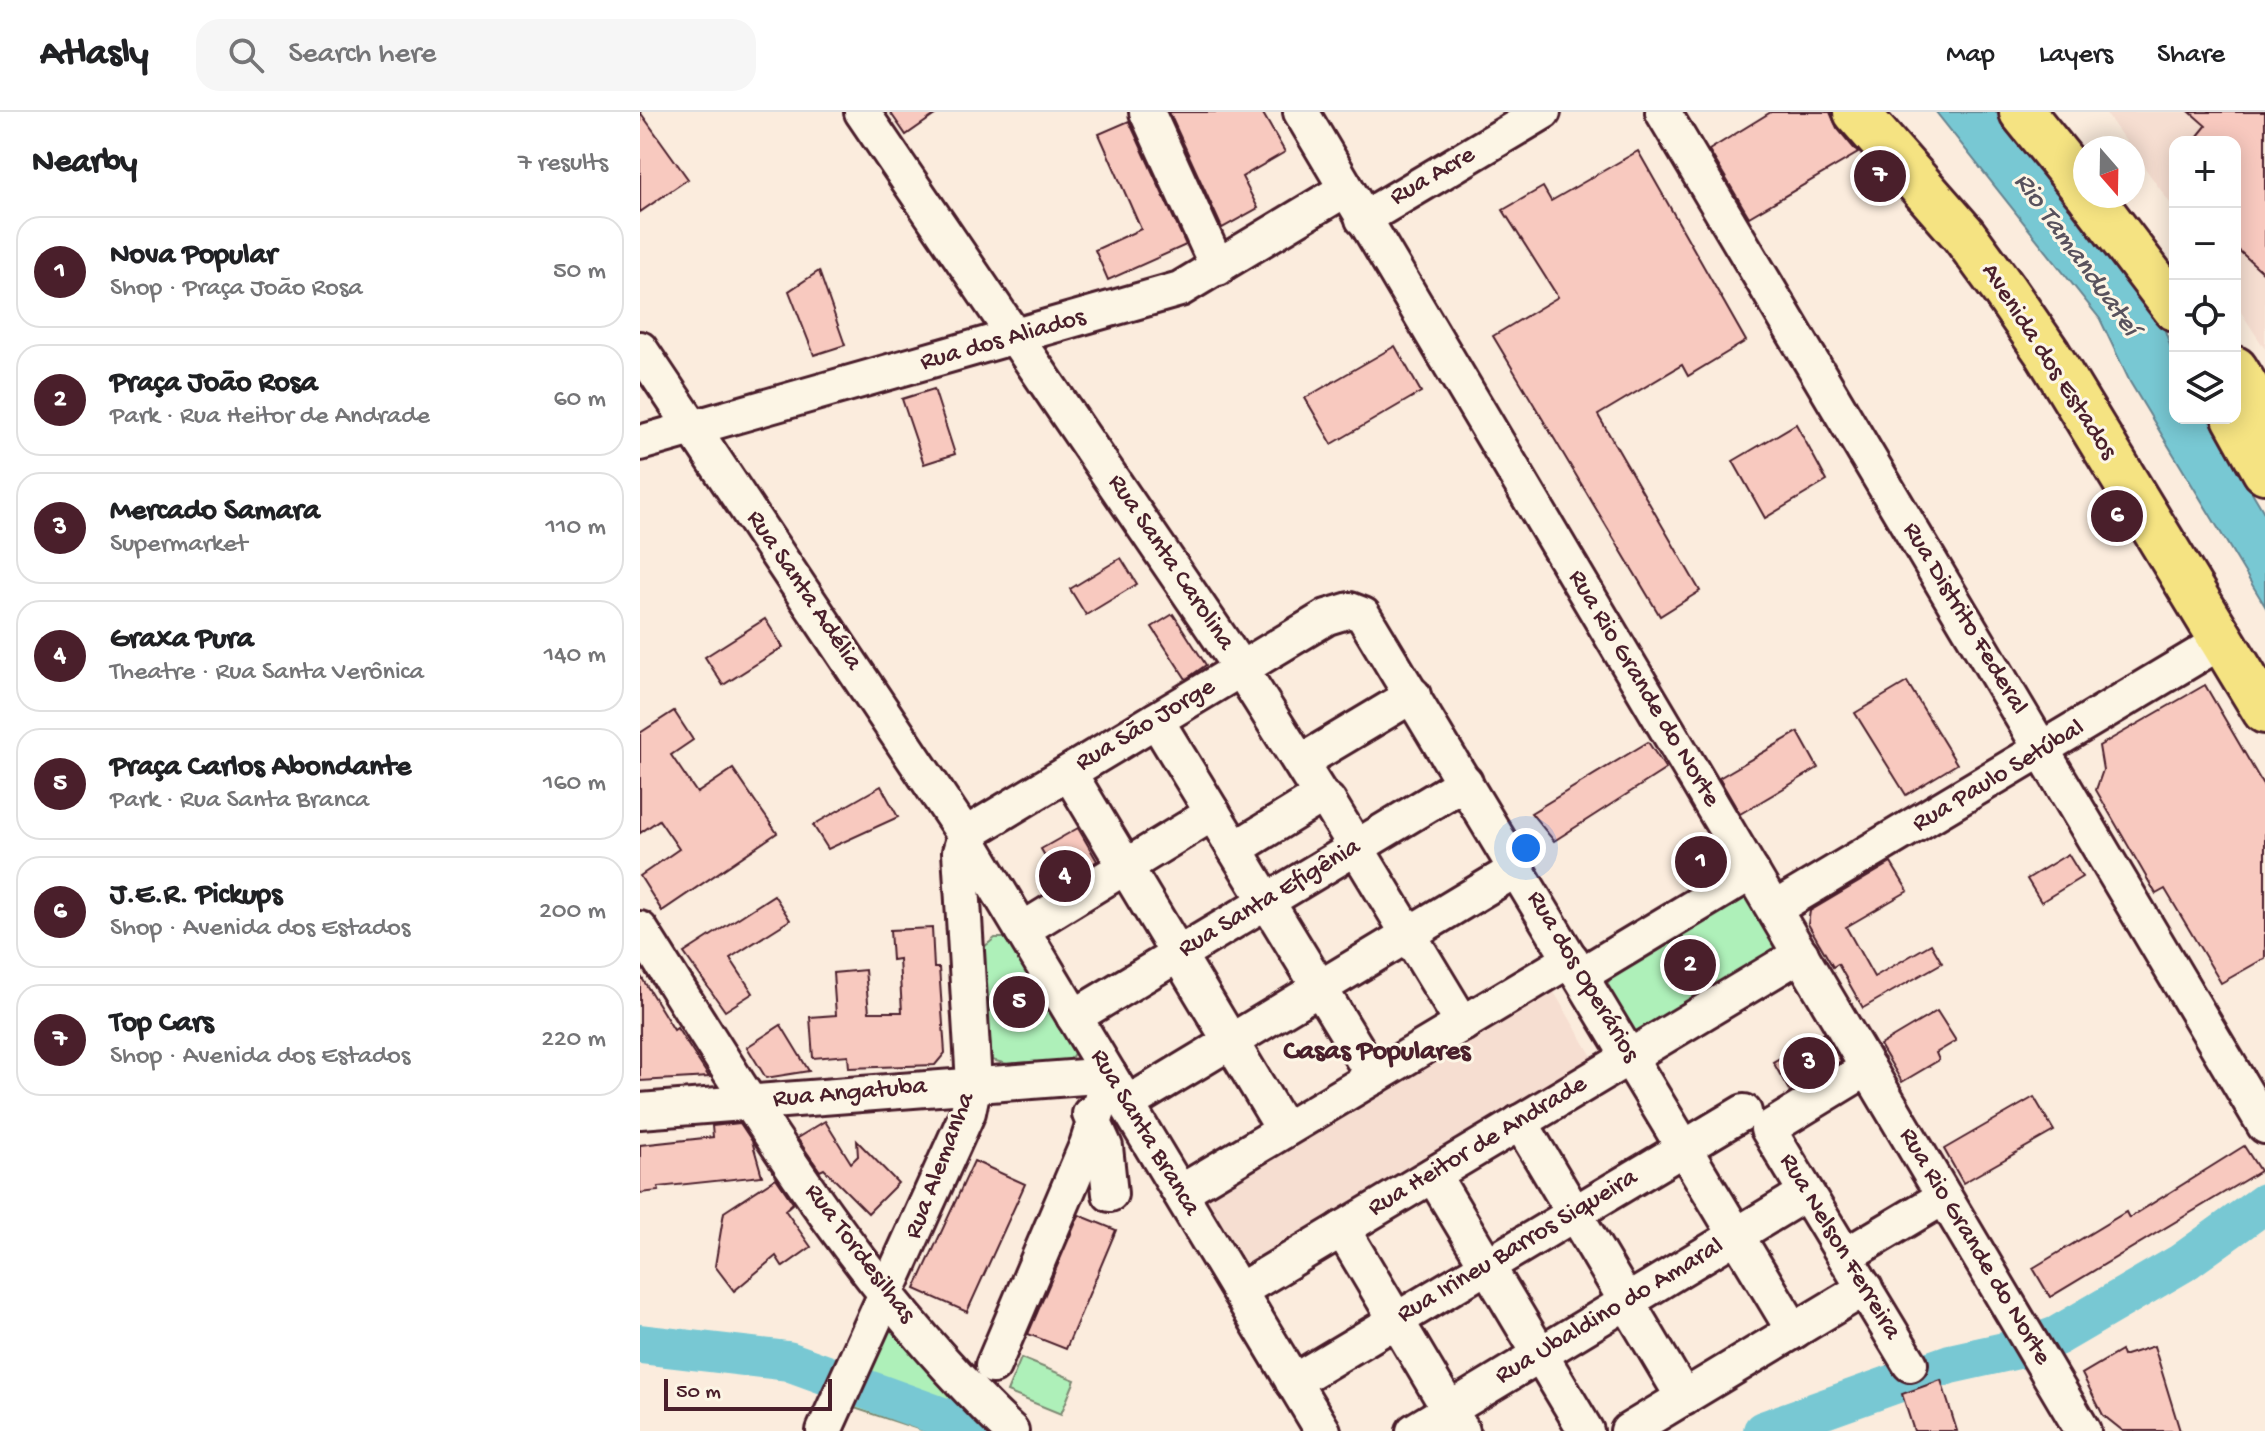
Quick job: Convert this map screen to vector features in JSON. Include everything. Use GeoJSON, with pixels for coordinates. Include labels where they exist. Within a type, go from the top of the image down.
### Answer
{"type":"FeatureCollection","features":[{"type":"Feature","properties":{"kind":"highway","name":"Avenida dos Estados"},"geometry":{"type":"LineString","coordinates":[[1856,112],[1963,234],[2048,354],[2265,711]]}},
{"type":"Feature","properties":{"kind":"highway","name":"Avenida dos Estados"},"geometry":{"type":"LineString","coordinates":[[1895,112],[2009,249],[2097,377],[2265,662]]}},
{"type":"Feature","properties":{"kind":"highway"},"geometry":{"type":"LineString","coordinates":[[2022,112],[2073,175]]}},
{"type":"Feature","properties":{"kind":"highway"},"geometry":{"type":"LineString","coordinates":[[2056,112],[2074,136]]}},
{"type":"Feature","properties":{"kind":"highway"},"geometry":{"type":"LineString","coordinates":[[2099,208],[2169,300]]}},
{"type":"Feature","properties":{"kind":"highway"},"geometry":{"type":"LineString","coordinates":[[2127,208],[2169,268]]}},
{"type":"Feature","properties":{"kind":"highway"},"geometry":{"type":"LineString","coordinates":[[2241,379],[2265,418]]}},
{"type":"Feature","properties":{"kind":"highway"},"geometry":{"type":"LineString","coordinates":[[2239,424],[2265,471]]}},
{"type":"Feature","properties":{"kind":"street","name":"Rua Santa Carolina"},"geometry":{"type":"LineString","coordinates":[[862,112],[1241,669],[1321,796],[1328,801],[1463,1024]]}},
{"type":"Feature","properties":{"kind":"street"},"geometry":{"type":"LineString","coordinates":[[1147,112],[1218,268]]}},
{"type":"Feature","properties":{"kind":"street","name":"Rua Rio Grande do Norte"},"geometry":{"type":"LineString","coordinates":[[1301,112],[2083,1431]]}},
{"type":"Feature","properties":{"kind":"street","name":"Rua Acre"},"geometry":{"type":"LineString","coordinates":[[1363,219],[1543,112]]}},
{"type":"Feature","properties":{"kind":"street","name":"Rua Distrito Federal"},"geometry":{"type":"LineString","coordinates":[[1663,112],[2265,1126]]}},
{"type":"Feature","properties":{"kind":"street","name":"Rua dos Aliados"},"geometry":{"type":"LineString","coordinates":[[640,443],[1017,338],[1180,289],[1346,189]]}},
{"type":"Feature","properties":{"kind":"street","name":"Rua Santa Adélia"},"geometry":{"type":"LineString","coordinates":[[640,349],[965,835]]}},
{"type":"Feature","properties":{"kind":"street","name":"Rua dos Operários"},"geometry":{"type":"LineString","coordinates":[[1327,617],[1350,610],[1363,615],[1794,1331]]}},
{"type":"Feature","properties":{"kind":"street","name":"Rua São Jorge"},"geometry":{"type":"LineString","coordinates":[[965,835],[1327,617]]}},
{"type":"Feature","properties":{"kind":"street","name":"Rua Paulo Setúbal"},"geometry":{"type":"LineString","coordinates":[[1774,909],[2222,641]]}},
{"type":"Feature","properties":{"kind":"street"},"geometry":{"type":"LineString","coordinates":[[1301,762],[1413,695]]}},
{"type":"Feature","properties":{"kind":"street"},"geometry":{"type":"LineString","coordinates":[[1156,720],[1374,1077]]}},
{"type":"Feature","properties":{"kind":"street"},"geometry":{"type":"LineString","coordinates":[[1069,773],[1284,1130]]}},
{"type":"Feature","properties":{"kind":"street","name":"Rua Santa Efigênia"},"geometry":{"type":"LineString","coordinates":[[1074,1017],[1465,782]]}},
{"type":"Feature","properties":{"kind":"street"},"geometry":{"type":"LineString","coordinates":[[1235,849],[1321,796]]}},
{"type":"Feature","properties":{"kind":"street"},"geometry":{"type":"LineString","coordinates":[[966,941],[986,927],[1021,928],[1213,813]]}},
{"type":"Feature","properties":{"kind":"street","name":"Rua Santa Branca"},"geometry":{"type":"LineString","coordinates":[[965,835],[1323,1431]]}},
{"type":"Feature","properties":{"kind":"street","name":"Rua Alemanha"},"geometry":{"type":"LineString","coordinates":[[824,1431],[846,1378],[887,1298],[968,1112],[974,1083],[960,852],[965,835]]}},
{"type":"Feature","properties":{"kind":"street"},"geometry":{"type":"LineString","coordinates":[[1127,1104],[1517,869]]}},
{"type":"Feature","properties":{"kind":"street"},"geometry":{"type":"LineString","coordinates":[[1181,1192],[1463,1024],[1752,872]]}},
{"type":"Feature","properties":{"kind":"street","name":"Rua Tordesilhas"},"geometry":{"type":"LineString","coordinates":[[640,929],[751,1103],[887,1298],[1006,1427]]}},
{"type":"Feature","properties":{"kind":"street","name":"Rua Heitor de Andrade"},"geometry":{"type":"LineString","coordinates":[[1239,1291],[1801,954]]}},
{"type":"Feature","properties":{"kind":"street","name":"Rua Irineu Barros Siqueira"},"geometry":{"type":"LineString","coordinates":[[1293,1382],[1684,1148],[1756,1121],[1868,1068]]}},
{"type":"Feature","properties":{"kind":"street"},"geometry":{"type":"LineString","coordinates":[[993,1366],[1094,1122],[1109,1075]]}},
{"type":"Feature","properties":{"kind":"street","name":"Rua Angatuba"},"geometry":{"type":"LineString","coordinates":[[640,1111],[1109,1075]]}},
{"type":"Feature","properties":{"kind":"street"},"geometry":{"type":"LineString","coordinates":[[1073,1077],[1108,1160],[1110,1194]]}},
{"type":"Feature","properties":{"kind":"street","name":"Rua Nelson Ferreira"},"geometry":{"type":"LineString","coordinates":[[1756,1121],[1806,1193],[1910,1364]]}},
{"type":"Feature","properties":{"kind":"street"},"geometry":{"type":"LineString","coordinates":[[1520,1122],[1684,1398]]}},
{"type":"Feature","properties":{"kind":"street"},"geometry":{"type":"LineString","coordinates":[[1433,1175],[1586,1431]]}},
{"type":"Feature","properties":{"kind":"street","name":"Rua Ubaldino do Amaral"},"geometry":{"type":"LineString","coordinates":[[1414,1431],[1456,1420],[1540,1354],[1806,1193]]}},
{"type":"Feature","properties":{"kind":"street"},"geometry":{"type":"LineString","coordinates":[[1845,1256],[1944,1197]]}},
{"type":"Feature","properties":{"kind":"street"},"geometry":{"type":"LineString","coordinates":[[1342,1229],[1456,1420]]}},
{"type":"Feature","properties":{"kind":"street"},"geometry":{"type":"LineString","coordinates":[[1628,1431],[1865,1288]]}},
{"type":"Feature","properties":{"kind":"shaded area"},"geometry":{"type":"Polygon","coordinates":[[[2105,112],[2265,112],[2265,349],[2241,312],[2241,136],[2169,136],[2169,202],[2145,168],[2145,136],[2122,136],[2105,112]]]}},
{"type":"Feature","properties":{"kind":"shaded area"},"geometry":{"type":"Polygon","coordinates":[[[1551,987],[1596,1063],[1247,1270],[1202,1196],[1551,987]]]}},
{"type":"Feature","properties":{"kind":"green space"},"geometry":{"type":"Polygon","coordinates":[[[1742,897],[1749,898],[1776,943],[1768,957],[1638,1032],[1631,1031],[1605,990],[1612,973],[1742,897]]]}},
{"type":"Feature","properties":{"kind":"green space"},"geometry":{"type":"Polygon","coordinates":[[[995,938],[1011,938],[1076,1050],[1070,1060],[1007,1064],[992,1060],[983,961],[984,947],[995,938]]]}},
{"type":"Feature","properties":{"kind":"green space"},"geometry":{"type":"Polygon","coordinates":[[[885,1320],[984,1431],[924,1431],[845,1405],[885,1320]]]}},
{"type":"Feature","properties":{"kind":"green space"},"geometry":{"type":"Polygon","coordinates":[[[1021,1358],[1075,1380],[1061,1414],[1007,1392],[1021,1358]]]}},
{"type":"Feature","properties":{"kind":"water","name":"Rio Tamanduateí"},"geometry":{"type":"Polygon","coordinates":[[[1936,112],[2011,112],[2073,197],[2073,208],[2081,208],[2160,316],[2169,342],[2169,424],[2212,424],[2265,514],[2265,606],[2130,382],[2100,319],[1936,112]]]}},
{"type":"Feature","properties":{"kind":"building"},"geometry":{"type":"Polygon","coordinates":[[[640,112],[688,179],[640,212],[640,112]]]}},
{"type":"Feature","properties":{"kind":"building"},"geometry":{"type":"Polygon","coordinates":[[[890,112],[939,112],[906,135],[890,112]]]}},
{"type":"Feature","properties":{"kind":"building"},"geometry":{"type":"Polygon","coordinates":[[[1169,112],[1262,112],[1285,152],[1242,177],[1258,208],[1222,228],[1169,112]]]}},
{"type":"Feature","properties":{"kind":"building"},"geometry":{"type":"Polygon","coordinates":[[[1771,112],[1830,112],[1837,128],[1858,153],[1749,217],[1709,150],[1771,112]]]}},
{"type":"Feature","properties":{"kind":"building"},"geometry":{"type":"Polygon","coordinates":[[[2190,112],[2265,112],[2265,274],[2241,252],[2241,136],[2198,136],[2206,126],[2190,112]]]}},
{"type":"Feature","properties":{"kind":"building"},"geometry":{"type":"Polygon","coordinates":[[[1129,121],[1186,245],[1108,280],[1095,250],[1141,229],[1099,134],[1129,121]]]}},
{"type":"Feature","properties":{"kind":"building"},"geometry":{"type":"Polygon","coordinates":[[[1638,151],[1746,341],[1688,376],[1682,365],[1598,415],[1700,591],[1660,616],[1493,336],[1558,297],[1503,210],[1543,187],[1551,201],[1638,151]]]}},
{"type":"Feature","properties":{"kind":"building"},"geometry":{"type":"Polygon","coordinates":[[[819,271],[845,345],[814,355],[789,291],[819,271]]]}},
{"type":"Feature","properties":{"kind":"building"},"geometry":{"type":"Polygon","coordinates":[[[1395,346],[1421,392],[1332,444],[1305,398],[1395,346]]]}},
{"type":"Feature","properties":{"kind":"building"},"geometry":{"type":"Polygon","coordinates":[[[934,389],[955,454],[924,464],[902,399],[934,389]]]}},
{"type":"Feature","properties":{"kind":"building"},"geometry":{"type":"Polygon","coordinates":[[[1796,424],[1827,481],[1765,518],[1733,461],[1796,424]]]}},
{"type":"Feature","properties":{"kind":"building"},"geometry":{"type":"Polygon","coordinates":[[[1121,558],[1137,584],[1086,615],[1070,589],[1121,558]]]}},
{"type":"Feature","properties":{"kind":"building"},"geometry":{"type":"Polygon","coordinates":[[[1173,614],[1206,665],[1186,679],[1152,627],[1173,614]]]}},
{"type":"Feature","properties":{"kind":"building"},"geometry":{"type":"Polygon","coordinates":[[[765,619],[783,647],[723,685],[705,657],[765,619]]]}},
{"type":"Feature","properties":{"kind":"building"},"geometry":{"type":"Polygon","coordinates":[[[1907,682],[1957,764],[1906,795],[1855,713],[1907,682]]]}},
{"type":"Feature","properties":{"kind":"building"},"geometry":{"type":"Polygon","coordinates":[[[2205,685],[2265,788],[2265,958],[2221,983],[2165,889],[2156,894],[2096,790],[2103,770],[2099,746],[2205,685]]]}},
{"type":"Feature","properties":{"kind":"building"},"geometry":{"type":"Polygon","coordinates":[[[674,711],[693,740],[671,755],[697,793],[733,769],[777,833],[662,911],[640,876],[679,849],[659,820],[640,833],[640,733],[674,711]]]}},
{"type":"Feature","properties":{"kind":"building"},"geometry":{"type":"Polygon","coordinates":[[[1798,732],[1818,768],[1740,814],[1719,778],[1798,732]]]}},
{"type":"Feature","properties":{"kind":"building"},"geometry":{"type":"Polygon","coordinates":[[[1648,742],[1666,769],[1554,841],[1531,813],[1648,742]]]}},
{"type":"Feature","properties":{"kind":"building"},"geometry":{"type":"Polygon","coordinates":[[[881,786],[898,817],[828,849],[813,825],[881,786]]]}},
{"type":"Feature","properties":{"kind":"building"},"geometry":{"type":"Polygon","coordinates":[[[1078,828],[1097,861],[1061,883],[1041,849],[1078,828]]]}},
{"type":"Feature","properties":{"kind":"building"},"geometry":{"type":"Polygon","coordinates":[[[2068,854],[2082,877],[2041,902],[2027,879],[2068,854]]]}},
{"type":"Feature","properties":{"kind":"building"},"geometry":{"type":"Polygon","coordinates":[[[1891,863],[1908,891],[1846,927],[1874,977],[1931,944],[1942,963],[1863,1008],[1838,964],[1833,967],[1808,924],[1810,911],[1891,863]]]}},
{"type":"Feature","properties":{"kind":"building"},"geometry":{"type":"Polygon","coordinates":[[[774,895],[790,920],[730,958],[753,993],[725,1011],[684,953],[774,895]]]}},
{"type":"Feature","properties":{"kind":"building"},"geometry":{"type":"Polygon","coordinates":[[[932,928],[934,968],[939,968],[945,1053],[935,1065],[849,1068],[848,1055],[813,1058],[810,1017],[836,1015],[833,973],[865,970],[869,1012],[902,1012],[899,959],[892,960],[890,930],[932,928]]]}},
{"type":"Feature","properties":{"kind":"building"},"geometry":{"type":"Polygon","coordinates":[[[640,975],[674,1030],[677,1028],[709,1077],[640,1081],[640,975]]]}},
{"type":"Feature","properties":{"kind":"building"},"geometry":{"type":"Polygon","coordinates":[[[1937,1011],[1956,1041],[1936,1053],[1939,1060],[1902,1082],[1880,1045],[1937,1011]]]}},
{"type":"Feature","properties":{"kind":"building"},"geometry":{"type":"Polygon","coordinates":[[[781,1025],[809,1071],[766,1078],[747,1047],[781,1025]]]}},
{"type":"Feature","properties":{"kind":"building"},"geometry":{"type":"Polygon","coordinates":[[[1824,1033],[1841,1061],[1790,1092],[1773,1062],[1824,1033]]]}},
{"type":"Feature","properties":{"kind":"building"},"geometry":{"type":"Polygon","coordinates":[[[2034,1097],[2054,1131],[1963,1183],[1944,1149],[2034,1097]]]}},
{"type":"Feature","properties":{"kind":"building"},"geometry":{"type":"Polygon","coordinates":[[[825,1121],[851,1163],[858,1156],[857,1141],[898,1183],[868,1213],[824,1169],[820,1171],[797,1138],[825,1121]]]}},
{"type":"Feature","properties":{"kind":"building"},"geometry":{"type":"Polygon","coordinates":[[[740,1123],[752,1141],[762,1176],[658,1187],[659,1191],[640,1193],[640,1145],[713,1137],[712,1126],[740,1123]]]}},
{"type":"Feature","properties":{"kind":"building"},"geometry":{"type":"Polygon","coordinates":[[[2244,1146],[2260,1171],[2050,1297],[2033,1268],[2126,1212],[2129,1218],[2244,1146]]]}},
{"type":"Feature","properties":{"kind":"building"},"geometry":{"type":"Polygon","coordinates":[[[974,1161],[1025,1184],[967,1312],[915,1289],[974,1161]]]}},
{"type":"Feature","properties":{"kind":"building"},"geometry":{"type":"Polygon","coordinates":[[[776,1178],[793,1203],[785,1210],[811,1247],[783,1267],[776,1256],[734,1291],[715,1266],[724,1212],[776,1178]]]}},
{"type":"Feature","properties":{"kind":"building"},"geometry":{"type":"Polygon","coordinates":[[[1079,1215],[1116,1230],[1066,1349],[1028,1334],[1079,1215]]]}},
{"type":"Feature","properties":{"kind":"building"},"geometry":{"type":"Polygon","coordinates":[[[2154,1346],[2180,1431],[2123,1431],[2103,1415],[2082,1374],[2121,1351],[2123,1356],[2154,1346]]]}},
{"type":"Feature","properties":{"kind":"building"},"geometry":{"type":"Polygon","coordinates":[[[1941,1380],[1957,1431],[1914,1431],[1902,1394],[1941,1380]]]}},
{"type":"Feature","properties":{"kind":"waterway"},"geometry":{"type":"LineString","coordinates":[[1763,1431],[1950,1364],[2027,1347],[2057,1336],[2182,1263],[2265,1203]]}},
{"type":"Feature","properties":{"kind":"waterway"},"geometry":{"type":"LineString","coordinates":[[640,1344],[788,1361],[981,1431]]}},
{"type":"Feature","properties":{"kind":"place","name":"Top Cars"},"geometry":{"type":"Point","coordinates":[1880,176]}},
{"type":"Feature","properties":{"kind":"place","name":"J.E.R. Pickups"},"geometry":{"type":"Point","coordinates":[2117,516]}},
{"type":"Feature","properties":{"kind":"place","name":"Nova Popular"},"geometry":{"type":"Point","coordinates":[1701,862]}},
{"type":"Feature","properties":{"kind":"place","name":"Graxa Pura"},"geometry":{"type":"Point","coordinates":[1065,876]}},
{"type":"Feature","properties":{"kind":"place","name":"Praça João Rosa"},"geometry":{"type":"Point","coordinates":[1690,965]}},
{"type":"Feature","properties":{"kind":"place","name":"Praça Carlos Abondante"},"geometry":{"type":"Point","coordinates":[1019,1002]}},
{"type":"Feature","properties":{"kind":"place","name":"Mercado Samara"},"geometry":{"type":"Point","coordinates":[1809,1063]}},
{"type":"Feature","properties":{"kind":"district","name":"Casas Populares"},"geometry":{"type":"Point","coordinates":[1377,1052]}}]}
